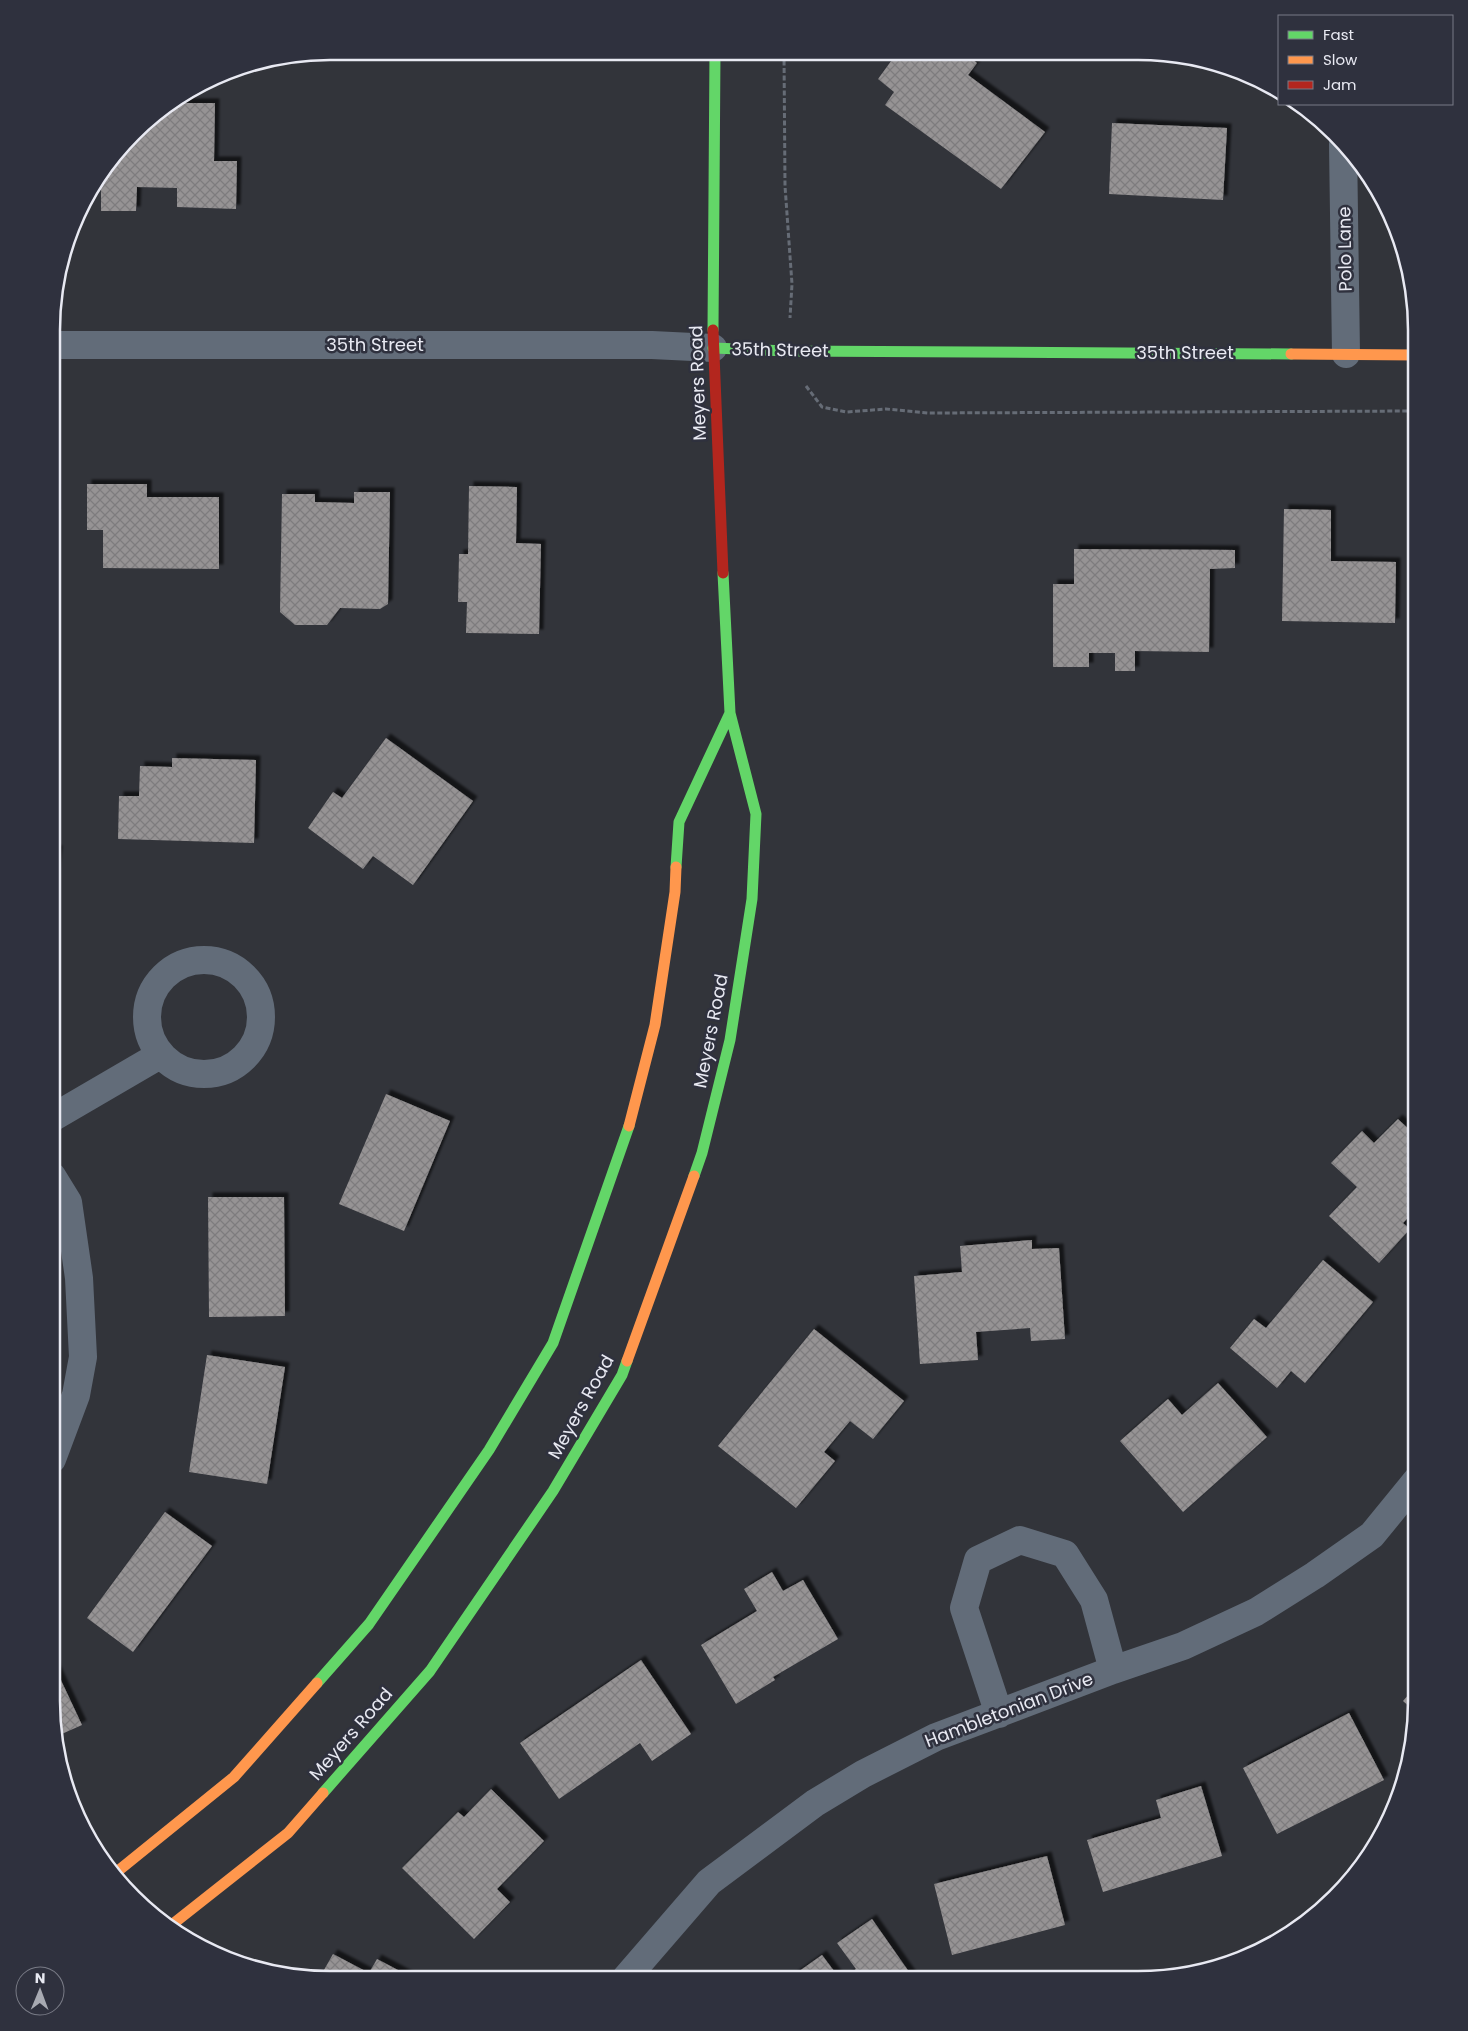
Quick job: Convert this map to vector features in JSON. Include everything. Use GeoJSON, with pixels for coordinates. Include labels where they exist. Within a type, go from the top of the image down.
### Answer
{"type":"FeatureCollection","features":[{"type":"Feature","properties":{"kind":"street","name":"Meyers Road"},"geometry":{"type":"LineString","coordinates":[[176,1923],[288,1833],[430,1671],[554,1491],[622,1375],[702,1152],[730,1040],[752,899],[756,814],[730,713],[713,348],[715,60]]}},
{"type":"Feature","properties":{"kind":"street","name":"Polo Lane"},"geometry":{"type":"LineString","coordinates":[[1343,155],[1346,354]]}},
{"type":"Feature","properties":{"kind":"street","name":"35th Street"},"geometry":{"type":"LineString","coordinates":[[60,345],[652,345],[788,351],[1408,355]]}},
{"type":"Feature","properties":{"kind":"street","name":"Meyers Road"},"geometry":{"type":"LineString","coordinates":[[119,1869],[234,1777],[369,1624],[489,1450],[553,1343],[628,1130],[655,1026],[675,892],[679,822],[730,713]]}},
{"type":"Feature","properties":{"kind":"street"},"geometry":{"type":"LineString","coordinates":[[213,960],[232,967],[247,979],[257,994],[262,1012],[261,1030],[254,1047],[242,1061],[227,1071],[209,1075],[182,1070],[160,1055],[150,1038],[146,1018],[149,998],[159,981],[174,968],[193,961],[213,960]]}},
{"type":"Feature","properties":{"kind":"street"},"geometry":{"type":"LineString","coordinates":[[60,1113],[160,1055]]}},
{"type":"Feature","properties":{"kind":"street"},"geometry":{"type":"LineString","coordinates":[[60,1189],[68,1202],[79,1278],[83,1356],[76,1396],[60,1438]]}},
{"type":"Feature","properties":{"kind":"street","name":"Hambletonian Drive"},"geometry":{"type":"LineString","coordinates":[[632,1971],[709,1882],[815,1803],[862,1774],[936,1737],[1113,1670],[1183,1646],[1248,1616],[1315,1575],[1372,1535],[1408,1490]]}},
{"type":"Feature","properties":{"kind":"street"},"geometry":{"type":"LineString","coordinates":[[999,1714],[964,1608],[978,1560],[1020,1540],[1066,1554],[1094,1600],[1113,1670]]}},
{"type":"Feature","properties":{"kind":"path"},"geometry":{"type":"LineString","coordinates":[[784,60],[785,186],[792,284],[788,351],[790,365],[822,407],[846,412],[886,409],[928,413],[1408,411]]}},
{"type":"Feature","properties":{"kind":"building"},"geometry":{"type":"Polygon","coordinates":[[[892,60],[973,60],[977,63],[968,75],[1045,132],[1001,189],[885,105],[894,92],[878,79],[892,60]]]}},
{"type":"Feature","properties":{"kind":"building"},"geometry":{"type":"Polygon","coordinates":[[[183,103],[215,103],[214,161],[237,161],[236,209],[177,207],[177,188],[137,187],[136,211],[101,211],[101,187],[116,165],[139,139],[183,103]]]}},
{"type":"Feature","properties":{"kind":"building"},"geometry":{"type":"Polygon","coordinates":[[[1112,123],[1227,128],[1223,200],[1109,194],[1112,123]]]}},
{"type":"Feature","properties":{"kind":"building"},"geometry":{"type":"Polygon","coordinates":[[[87,484],[147,484],[147,497],[219,497],[219,569],[103,568],[103,530],[87,530],[87,484]]]}},
{"type":"Feature","properties":{"kind":"building"},"geometry":{"type":"Polygon","coordinates":[[[469,486],[517,487],[516,543],[541,544],[539,634],[466,633],[467,602],[458,602],[459,554],[468,554],[469,486]]]}},
{"type":"Feature","properties":{"kind":"building"},"geometry":{"type":"Polygon","coordinates":[[[354,492],[390,492],[388,604],[380,609],[340,608],[327,625],[295,625],[280,612],[282,494],[315,494],[315,502],[354,503],[354,492]]]}},
{"type":"Feature","properties":{"kind":"building"},"geometry":{"type":"Polygon","coordinates":[[[1284,509],[1331,510],[1331,561],[1396,562],[1395,623],[1282,621],[1284,509]]]}},
{"type":"Feature","properties":{"kind":"building"},"geometry":{"type":"Polygon","coordinates":[[[1074,549],[1235,550],[1235,568],[1210,569],[1209,652],[1135,651],[1135,671],[1115,671],[1115,653],[1089,653],[1089,667],[1053,667],[1053,584],[1074,584],[1074,549]]]}},
{"type":"Feature","properties":{"kind":"building"},"geometry":{"type":"Polygon","coordinates":[[[386,738],[473,801],[413,885],[373,856],[363,869],[308,828],[333,792],[342,798],[386,738]]]}},
{"type":"Feature","properties":{"kind":"building"},"geometry":{"type":"Polygon","coordinates":[[[172,758],[256,760],[254,843],[118,839],[119,796],[139,796],[140,766],[172,767],[172,758]]]}},
{"type":"Feature","properties":{"kind":"building"},"geometry":{"type":"Polygon","coordinates":[[[386,1094],[450,1121],[404,1231],[339,1204],[386,1094]]]}},
{"type":"Feature","properties":{"kind":"building"},"geometry":{"type":"Polygon","coordinates":[[[1398,1119],[1408,1128],[1408,1218],[1403,1223],[1408,1227],[1408,1231],[1379,1263],[1329,1216],[1357,1187],[1331,1163],[1362,1131],[1374,1143],[1398,1119]]]}},
{"type":"Feature","properties":{"kind":"building"},"geometry":{"type":"Polygon","coordinates":[[[208,1197],[284,1197],[285,1316],[209,1317],[208,1197]]]}},
{"type":"Feature","properties":{"kind":"building"},"geometry":{"type":"Polygon","coordinates":[[[1032,1240],[1032,1249],[1059,1248],[1065,1339],[1031,1341],[1030,1328],[976,1332],[978,1360],[920,1364],[914,1276],[962,1272],[960,1246],[1032,1240]]]}},
{"type":"Feature","properties":{"kind":"building"},"geometry":{"type":"Polygon","coordinates":[[[1323,1260],[1373,1302],[1305,1383],[1291,1371],[1277,1388],[1230,1348],[1254,1319],[1266,1328],[1323,1260]]]}},
{"type":"Feature","properties":{"kind":"building"},"geometry":{"type":"Polygon","coordinates":[[[814,1329],[904,1401],[873,1439],[850,1421],[824,1452],[835,1461],[796,1508],[718,1446],[814,1329]]]}},
{"type":"Feature","properties":{"kind":"building"},"geometry":{"type":"Polygon","coordinates":[[[207,1355],[285,1367],[267,1484],[189,1472],[207,1355]]]}},
{"type":"Feature","properties":{"kind":"building"},"geometry":{"type":"Polygon","coordinates":[[[1218,1383],[1267,1437],[1183,1512],[1120,1441],[1168,1399],[1182,1415],[1218,1383]]]}},
{"type":"Feature","properties":{"kind":"building"},"geometry":{"type":"Polygon","coordinates":[[[165,1512],[212,1546],[133,1652],[87,1618],[165,1512]]]}},
{"type":"Feature","properties":{"kind":"building"},"geometry":{"type":"Polygon","coordinates":[[[772,1572],[783,1591],[803,1580],[838,1639],[773,1677],[775,1680],[736,1704],[701,1645],[757,1611],[744,1589],[772,1572]]]}},
{"type":"Feature","properties":{"kind":"building"},"geometry":{"type":"Polygon","coordinates":[[[641,1660],[691,1734],[652,1761],[640,1743],[559,1799],[520,1743],[641,1660]]]}},
{"type":"Feature","properties":{"kind":"building"},"geometry":{"type":"Polygon","coordinates":[[[60,1678],[82,1725],[62,1734],[60,1678]]]}},
{"type":"Feature","properties":{"kind":"building"},"geometry":{"type":"Polygon","coordinates":[[[1408,1695],[1408,1705],[1403,1701],[1408,1695]]]}},
{"type":"Feature","properties":{"kind":"building"},"geometry":{"type":"Polygon","coordinates":[[[1349,1713],[1384,1780],[1277,1834],[1243,1768],[1349,1713]]]}},
{"type":"Feature","properties":{"kind":"building"},"geometry":{"type":"Polygon","coordinates":[[[1201,1786],[1222,1856],[1103,1892],[1087,1840],[1161,1818],[1156,1800],[1201,1786]]]}},
{"type":"Feature","properties":{"kind":"building"},"geometry":{"type":"Polygon","coordinates":[[[491,1789],[544,1841],[497,1889],[510,1902],[474,1939],[402,1868],[458,1812],[464,1817],[491,1789]]]}},
{"type":"Feature","properties":{"kind":"building"},"geometry":{"type":"Polygon","coordinates":[[[1047,1856],[1065,1925],[952,1955],[934,1884],[1047,1856]]]}},
{"type":"Feature","properties":{"kind":"building"},"geometry":{"type":"Polygon","coordinates":[[[872,1919],[908,1971],[853,1971],[856,1969],[837,1943],[872,1919]]]}},
{"type":"Feature","properties":{"kind":"building"},"geometry":{"type":"Polygon","coordinates":[[[333,1954],[365,1971],[330,1971],[324,1971],[333,1954]]]}},
{"type":"Feature","properties":{"kind":"building"},"geometry":{"type":"Polygon","coordinates":[[[822,1955],[834,1971],[799,1971],[822,1955]]]}},
{"type":"Feature","properties":{"kind":"building"},"geometry":{"type":"Polygon","coordinates":[[[377,1959],[400,1971],[370,1971],[377,1959]]]}},
{"type":"Feature","properties":{"kind":"traffic: fast"},"geometry":{"type":"LineString","coordinates":[[713,330],[715,60]]}},
{"type":"Feature","properties":{"kind":"traffic: fast"},"geometry":{"type":"LineString","coordinates":[[713,348],[788,351],[1291,354]]}},
{"type":"Feature","properties":{"kind":"traffic: fast"},"geometry":{"type":"LineString","coordinates":[[694,1176],[702,1153],[730,1040],[752,899],[756,814],[730,713],[723,573]]}},
{"type":"Feature","properties":{"kind":"traffic: fast"},"geometry":{"type":"LineString","coordinates":[[676,867],[679,822],[730,713]]}},
{"type":"Feature","properties":{"kind":"traffic: fast"},"geometry":{"type":"LineString","coordinates":[[317,1683],[369,1624],[489,1450],[553,1343],[629,1126]]}},
{"type":"Feature","properties":{"kind":"traffic: fast"},"geometry":{"type":"LineString","coordinates":[[323,1793],[430,1671],[553,1491],[622,1375],[627,1361]]}},
{"type":"Feature","properties":{"kind":"traffic: slow"},"geometry":{"type":"LineString","coordinates":[[1291,354],[1408,355]]}},
{"type":"Feature","properties":{"kind":"traffic: slow"},"geometry":{"type":"LineString","coordinates":[[629,1126],[655,1025],[675,892],[676,867]]}},
{"type":"Feature","properties":{"kind":"traffic: slow"},"geometry":{"type":"LineString","coordinates":[[627,1361],[694,1176]]}},
{"type":"Feature","properties":{"kind":"traffic: slow"},"geometry":{"type":"LineString","coordinates":[[119,1870],[234,1777],[317,1683]]}},
{"type":"Feature","properties":{"kind":"traffic: slow"},"geometry":{"type":"LineString","coordinates":[[175,1922],[288,1833],[323,1793]]}},
{"type":"Feature","properties":{"kind":"traffic: jam"},"geometry":{"type":"LineString","coordinates":[[713,330],[723,573]]}}]}
